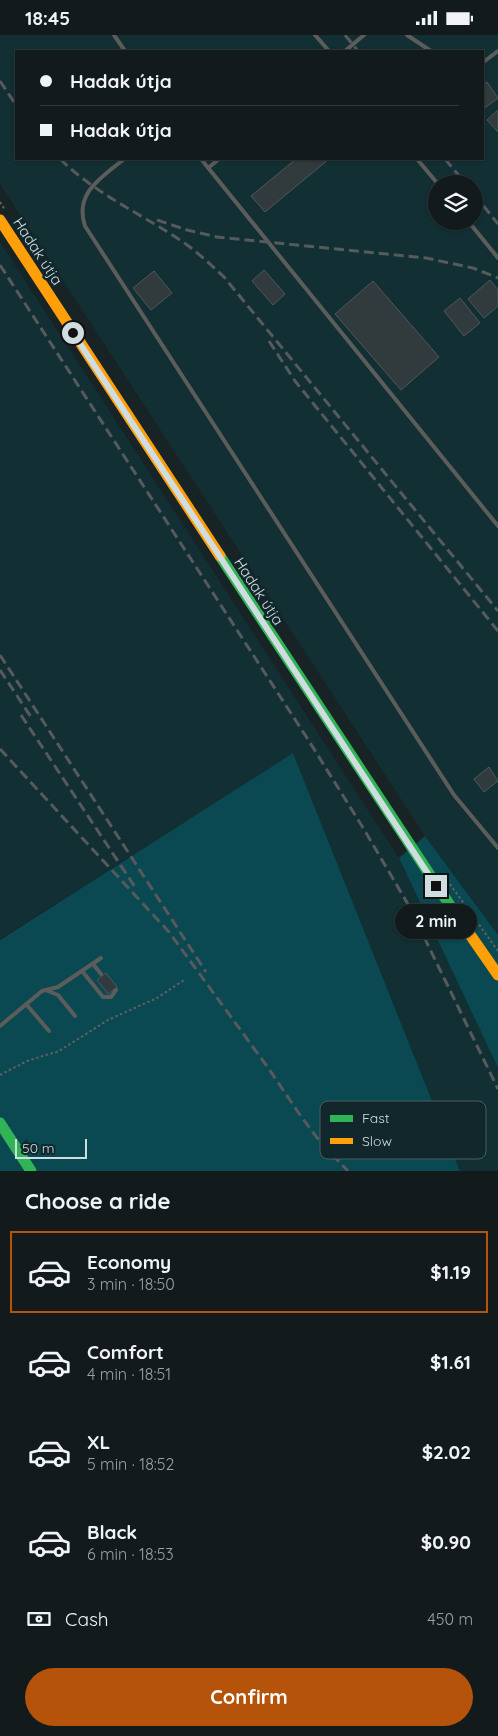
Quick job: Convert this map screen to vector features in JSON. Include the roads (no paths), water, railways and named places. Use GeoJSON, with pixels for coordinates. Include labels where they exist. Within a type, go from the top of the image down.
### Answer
{"type":"FeatureCollection","features":[{"type":"Feature","properties":{"kind":"main road","name":"Hadak útja"},"geometry":{"type":"LineString","coordinates":[[0,220],[419,861],[498,975]]}},
{"type":"Feature","properties":{"kind":"main road"},"geometry":{"type":"LineString","coordinates":[[0,1123],[32,1171]]}},
{"type":"Feature","properties":{"kind":"lane"},"geometry":{"type":"LineString","coordinates":[[114,35],[124,50]]}},
{"type":"Feature","properties":{"kind":"lane"},"geometry":{"type":"LineString","coordinates":[[315,35],[328,50]]}},
{"type":"Feature","properties":{"kind":"lane"},"geometry":{"type":"LineString","coordinates":[[346,50],[364,35]]}},
{"type":"Feature","properties":{"kind":"lane"},"geometry":{"type":"LineString","coordinates":[[408,35],[430,50]]}},
{"type":"Feature","properties":{"kind":"lane"},"geometry":{"type":"LineString","coordinates":[[484,62],[498,51]]}},
{"type":"Feature","properties":{"kind":"lane"},"geometry":{"type":"LineString","coordinates":[[123,160],[88,191],[82,205],[85,226],[454,795],[498,848]]}},
{"type":"Feature","properties":{"kind":"lane"},"geometry":{"type":"LineString","coordinates":[[201,160],[498,526]]}},
{"type":"Feature","properties":{"kind":"lane"},"geometry":{"type":"LineString","coordinates":[[208,168],[218,160]]}},
{"type":"Feature","properties":{"kind":"lane"},"geometry":{"type":"LineString","coordinates":[[418,160],[430,175]]}},
{"type":"Feature","properties":{"kind":"lane"},"geometry":{"type":"LineString","coordinates":[[475,230],[498,258]]}},
{"type":"Feature","properties":{"kind":"lane"},"geometry":{"type":"LineString","coordinates":[[0,1026],[42,991],[58,987],[101,958]]}},
{"type":"Feature","properties":{"kind":"lane"},"geometry":{"type":"LineString","coordinates":[[93,963],[101,974]]}},
{"type":"Feature","properties":{"kind":"lane"},"geometry":{"type":"LineString","coordinates":[[82,971],[103,997],[111,997],[116,990]]}},
{"type":"Feature","properties":{"kind":"lane"},"geometry":{"type":"LineString","coordinates":[[47,990],[58,995],[75,1016]]}},
{"type":"Feature","properties":{"kind":"lane"},"geometry":{"type":"LineString","coordinates":[[26,1004],[49,1031]]}},
{"type":"Feature","properties":{"kind":"railway"},"geometry":{"type":"LineString","coordinates":[[345,35],[357,50]]}},
{"type":"Feature","properties":{"kind":"railway"},"geometry":{"type":"LineString","coordinates":[[0,81],[15,104]]}},
{"type":"Feature","properties":{"kind":"railway"},"geometry":{"type":"LineString","coordinates":[[61,160],[87,182],[183,242],[224,277],[498,611]]}},
{"type":"Feature","properties":{"kind":"railway"},"geometry":{"type":"LineString","coordinates":[[446,160],[458,175]]}},
{"type":"Feature","properties":{"kind":"railway"},"geometry":{"type":"LineString","coordinates":[[483,205],[498,224]]}},
{"type":"Feature","properties":{"kind":"railway"},"geometry":{"type":"LineString","coordinates":[[157,220],[217,237],[426,258],[473,268],[498,278]]}},
{"type":"Feature","properties":{"kind":"railway"},"geometry":{"type":"LineString","coordinates":[[0,265],[309,741],[365,831],[409,906],[498,1089]]}},
{"type":"Feature","properties":{"kind":"railway"},"geometry":{"type":"LineString","coordinates":[[269,341],[295,381],[498,631]]}},
{"type":"Feature","properties":{"kind":"railway"},"geometry":{"type":"LineString","coordinates":[[0,655],[206,972]]}},
{"type":"Feature","properties":{"kind":"railway"},"geometry":{"type":"LineString","coordinates":[[0,670],[33,720]]}},
{"type":"Feature","properties":{"kind":"railway"},"geometry":{"type":"LineString","coordinates":[[21,715],[137,890]]}},
{"type":"Feature","properties":{"kind":"railway"},"geometry":{"type":"LineString","coordinates":[[0,749],[169,932],[320,1142]]}},
{"type":"Feature","properties":{"kind":"railway"},"geometry":{"type":"LineString","coordinates":[[336,1159],[348,1171]]}}]}
